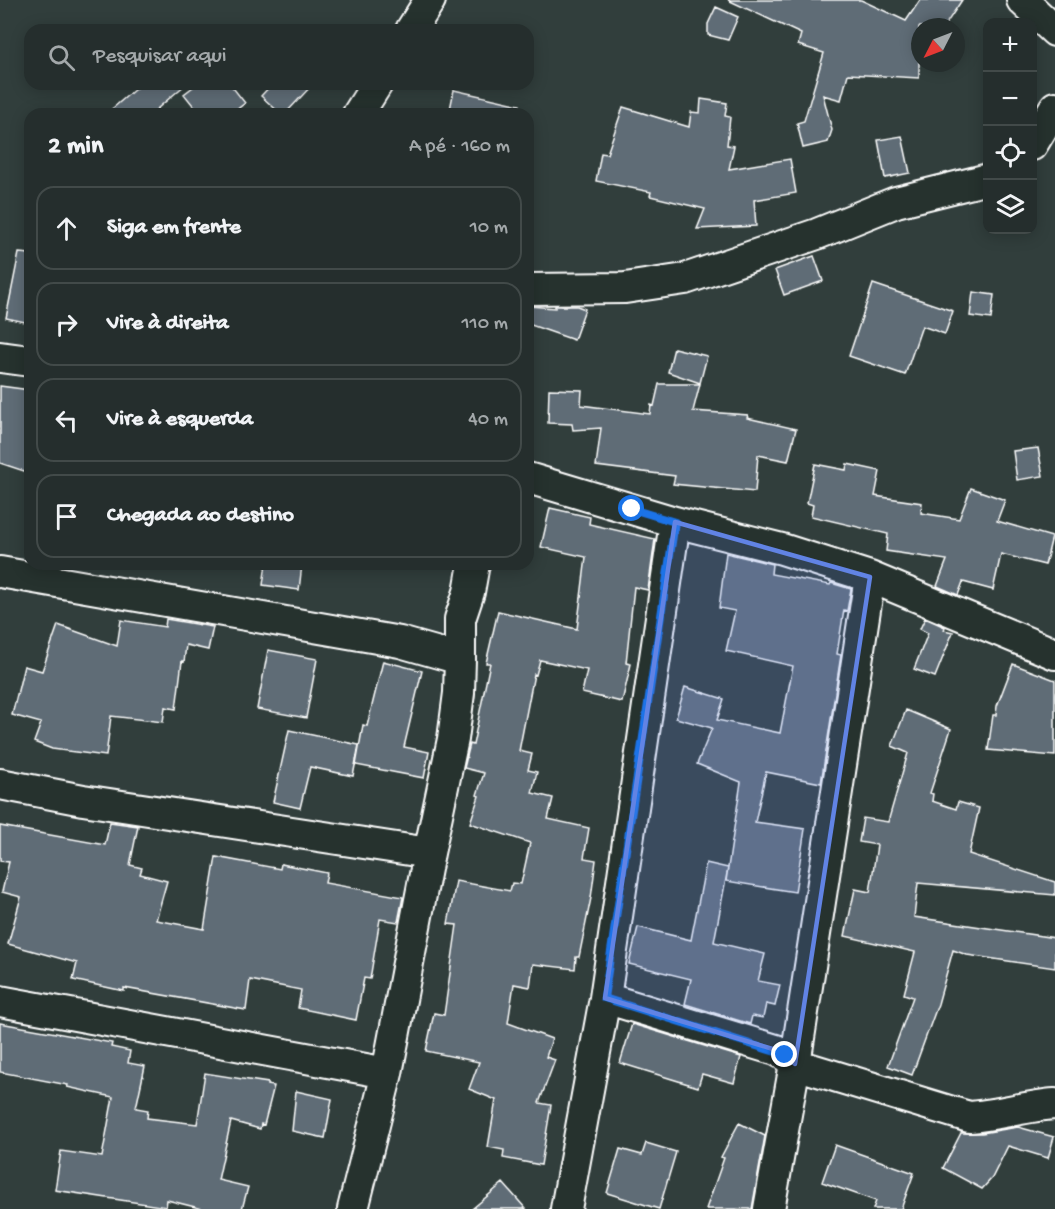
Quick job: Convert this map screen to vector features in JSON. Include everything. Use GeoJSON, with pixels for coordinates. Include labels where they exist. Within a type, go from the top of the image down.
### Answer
{"type":"FeatureCollection","features":[{"type":"Feature","properties":{"kind":"street"},"geometry":{"type":"LineString","coordinates":[[415,24],[430,0]]}},
{"type":"Feature","properties":{"kind":"street"},"geometry":{"type":"LineString","coordinates":[[1022,0],[1055,31]]}},
{"type":"Feature","properties":{"kind":"street"},"geometry":{"type":"LineString","coordinates":[[362,108],[373,90]]}},
{"type":"Feature","properties":{"kind":"street"},"geometry":{"type":"LineString","coordinates":[[1037,137],[1055,107]]}},
{"type":"Feature","properties":{"kind":"street"},"geometry":{"type":"LineString","coordinates":[[534,289],[625,288],[685,279],[817,234],[896,202],[983,180]]}},
{"type":"Feature","properties":{"kind":"street"},"geometry":{"type":"LineString","coordinates":[[0,357],[24,361]]}},
{"type":"Feature","properties":{"kind":"street"},"geometry":{"type":"LineString","coordinates":[[534,480],[675,522],[782,549],[870,577],[1055,654]]}},
{"type":"Feature","properties":{"kind":"street"},"geometry":{"type":"LineString","coordinates":[[566,1209],[604,998],[675,522]]}},
{"type":"Feature","properties":{"kind":"street"},"geometry":{"type":"LineString","coordinates":[[353,1209],[387,1073],[453,740],[459,693],[460,619],[469,592],[473,570]]}},
{"type":"Feature","properties":{"kind":"street"},"geometry":{"type":"LineString","coordinates":[[0,572],[400,642],[460,659]]}},
{"type":"Feature","properties":{"kind":"street"},"geometry":{"type":"LineString","coordinates":[[769,1209],[795,1064],[870,577]]}},
{"type":"Feature","properties":{"kind":"street"},"geometry":{"type":"LineString","coordinates":[[0,784],[83,800],[429,853]]}},
{"type":"Feature","properties":{"kind":"street"},"geometry":{"type":"LineString","coordinates":[[604,998],[776,1050],[795,1064],[969,1117],[993,1116],[1055,1104]]}},
{"type":"Feature","properties":{"kind":"street"},"geometry":{"type":"LineString","coordinates":[[0,1001],[387,1073]]}},
{"type":"Feature","properties":{"kind":"highlighted area"},"geometry":{"type":"Polygon","coordinates":[[[675,522],[870,577],[795,1064],[776,1050],[605,998],[675,522]]]}},
{"type":"Feature","properties":{"kind":"building"},"geometry":{"type":"Polygon","coordinates":[[[728,0],[861,0],[906,21],[920,0],[962,0],[950,18],[911,18],[911,72],[919,72],[919,78],[848,74],[841,100],[823,95],[832,130],[828,142],[803,148],[797,123],[804,121],[824,53],[798,45],[801,34],[728,0]]]}},
{"type":"Feature","properties":{"kind":"building"},"geometry":{"type":"Polygon","coordinates":[[[716,7],[738,17],[728,40],[708,35],[708,24],[716,7]]]}},
{"type":"Feature","properties":{"kind":"building"},"geometry":{"type":"Polygon","coordinates":[[[134,90],[179,90],[158,108],[113,108],[134,90]]]}},
{"type":"Feature","properties":{"kind":"building"},"geometry":{"type":"Polygon","coordinates":[[[189,90],[235,90],[245,103],[239,108],[195,108],[184,94],[189,90]]]}},
{"type":"Feature","properties":{"kind":"building"},"geometry":{"type":"Polygon","coordinates":[[[266,90],[307,90],[291,108],[274,108],[261,96],[266,90]]]}},
{"type":"Feature","properties":{"kind":"building"},"geometry":{"type":"Polygon","coordinates":[[[454,90],[520,105],[520,108],[450,108],[454,90]]]}},
{"type":"Feature","properties":{"kind":"building"},"geometry":{"type":"Polygon","coordinates":[[[701,99],[727,103],[725,116],[730,117],[727,145],[734,146],[729,169],[790,159],[796,193],[754,200],[756,226],[697,229],[705,209],[650,196],[651,192],[596,181],[601,153],[607,154],[623,107],[689,127],[691,112],[700,113],[701,99]]]}},
{"type":"Feature","properties":{"kind":"building"},"geometry":{"type":"Polygon","coordinates":[[[902,136],[910,173],[885,178],[878,140],[902,136]]]}},
{"type":"Feature","properties":{"kind":"building"},"geometry":{"type":"Polygon","coordinates":[[[19,253],[24,253],[24,322],[6,318],[19,253]]]}},
{"type":"Feature","properties":{"kind":"building"},"geometry":{"type":"Polygon","coordinates":[[[814,256],[823,281],[784,295],[775,270],[814,256]]]}},
{"type":"Feature","properties":{"kind":"building"},"geometry":{"type":"Polygon","coordinates":[[[873,284],[953,311],[945,334],[922,326],[905,375],[849,356],[873,284]]]}},
{"type":"Feature","properties":{"kind":"building"},"geometry":{"type":"Polygon","coordinates":[[[973,292],[994,295],[991,319],[970,316],[973,292]]]}},
{"type":"Feature","properties":{"kind":"building"},"geometry":{"type":"Polygon","coordinates":[[[534,306],[577,306],[585,309],[574,340],[534,326],[534,306]]]}},
{"type":"Feature","properties":{"kind":"building"},"geometry":{"type":"Polygon","coordinates":[[[674,348],[707,356],[700,383],[668,372],[674,348]]]}},
{"type":"Feature","properties":{"kind":"building"},"geometry":{"type":"Polygon","coordinates":[[[659,384],[700,384],[693,411],[748,415],[747,418],[796,429],[788,461],[758,455],[755,492],[673,484],[675,476],[596,466],[601,428],[573,430],[572,424],[548,423],[549,389],[582,390],[581,405],[650,414],[659,384]]]}},
{"type":"Feature","properties":{"kind":"building"},"geometry":{"type":"Polygon","coordinates":[[[0,386],[24,389],[24,471],[0,463],[0,386]]]}},
{"type":"Feature","properties":{"kind":"building"},"geometry":{"type":"Polygon","coordinates":[[[1038,448],[1043,476],[1017,480],[1013,451],[1038,448]]]}},
{"type":"Feature","properties":{"kind":"building"},"geometry":{"type":"Polygon","coordinates":[[[815,464],[846,470],[847,464],[880,471],[875,496],[922,503],[921,513],[959,519],[971,488],[1005,500],[997,521],[1052,537],[1045,565],[1001,554],[993,590],[963,582],[958,595],[937,586],[947,560],[886,551],[888,534],[811,516],[813,505],[807,503],[815,464]]]}},
{"type":"Feature","properties":{"kind":"building"},"geometry":{"type":"Polygon","coordinates":[[[550,508],[590,517],[589,524],[655,539],[648,590],[634,587],[626,663],[631,664],[622,702],[582,693],[587,670],[540,660],[536,675],[534,674],[519,751],[532,754],[528,770],[537,772],[532,793],[553,798],[548,819],[589,828],[584,858],[596,860],[591,898],[575,969],[533,964],[530,987],[514,984],[508,1023],[552,1039],[546,1057],[555,1060],[539,1103],[551,1105],[541,1165],[503,1158],[504,1150],[488,1147],[496,1100],[469,1089],[479,1062],[426,1051],[434,1013],[444,1015],[457,925],[448,924],[456,881],[510,891],[512,883],[521,884],[530,843],[470,823],[484,773],[464,768],[470,744],[473,745],[490,663],[486,663],[498,611],[577,629],[586,557],[541,547],[550,508]]]}},
{"type":"Feature","properties":{"kind":"building"},"geometry":{"type":"Polygon","coordinates":[[[726,553],[772,564],[771,574],[830,585],[831,583],[851,589],[847,611],[844,610],[837,654],[841,655],[821,783],[766,772],[755,822],[805,829],[795,892],[726,881],[741,782],[697,764],[712,728],[676,718],[685,687],[724,699],[717,720],[780,733],[793,666],[726,651],[735,611],[719,608],[726,553]]]}},
{"type":"Feature","properties":{"kind":"building"},"geometry":{"type":"Polygon","coordinates":[[[265,570],[301,570],[299,590],[263,585],[265,570]]]}},
{"type":"Feature","properties":{"kind":"building"},"geometry":{"type":"Polygon","coordinates":[[[925,618],[945,627],[944,630],[953,632],[935,677],[914,669],[928,633],[920,629],[925,618]]]}},
{"type":"Feature","properties":{"kind":"building"},"geometry":{"type":"Polygon","coordinates":[[[166,619],[213,627],[208,650],[186,645],[176,709],[165,707],[163,722],[111,716],[106,756],[52,749],[34,742],[41,723],[12,715],[24,666],[42,671],[58,625],[117,646],[121,620],[165,627],[166,619]]]}},
{"type":"Feature","properties":{"kind":"building"},"geometry":{"type":"Polygon","coordinates":[[[268,650],[317,659],[306,718],[257,709],[268,650]]]}},
{"type":"Feature","properties":{"kind":"building"},"geometry":{"type":"Polygon","coordinates":[[[383,661],[422,671],[404,747],[429,752],[424,778],[356,765],[363,725],[367,726],[383,661]]]}},
{"type":"Feature","properties":{"kind":"building"},"geometry":{"type":"Polygon","coordinates":[[[1013,664],[1055,680],[1055,756],[988,750],[993,715],[996,715],[997,706],[1013,664]]]}},
{"type":"Feature","properties":{"kind":"building"},"geometry":{"type":"Polygon","coordinates":[[[906,710],[951,729],[930,793],[933,794],[932,801],[956,809],[958,802],[979,808],[969,854],[1055,882],[1055,895],[918,883],[914,917],[1055,938],[1055,968],[967,955],[953,950],[938,1004],[912,1075],[888,1066],[913,997],[904,994],[915,952],[845,936],[855,889],[870,892],[877,845],[859,842],[863,818],[888,822],[908,753],[892,746],[906,710]]]}},
{"type":"Feature","properties":{"kind":"building"},"geometry":{"type":"Polygon","coordinates":[[[289,730],[359,745],[353,776],[310,767],[300,808],[273,802],[289,730]]]}},
{"type":"Feature","properties":{"kind":"building"},"geometry":{"type":"Polygon","coordinates":[[[110,822],[138,826],[130,865],[142,868],[140,874],[167,881],[156,920],[204,929],[216,857],[280,869],[281,864],[327,873],[325,883],[403,897],[398,922],[380,919],[370,979],[364,978],[356,1020],[298,1008],[301,990],[250,980],[246,1010],[124,988],[124,991],[73,980],[77,963],[8,944],[21,897],[2,892],[9,862],[0,861],[0,826],[105,845],[110,822]]]}},
{"type":"Feature","properties":{"kind":"building"},"geometry":{"type":"Polygon","coordinates":[[[706,863],[728,868],[714,942],[765,954],[758,981],[780,985],[775,1006],[766,1004],[763,1018],[752,1016],[750,1024],[685,1004],[691,979],[629,964],[638,927],[691,940],[706,863]]]}},
{"type":"Feature","properties":{"kind":"building"},"geometry":{"type":"Polygon","coordinates":[[[0,1023],[112,1043],[111,1047],[130,1051],[128,1063],[145,1066],[136,1108],[148,1110],[147,1118],[197,1124],[205,1073],[268,1083],[274,1086],[264,1125],[261,1124],[260,1129],[231,1121],[218,1180],[248,1187],[242,1209],[203,1209],[167,1200],[166,1207],[55,1190],[61,1151],[102,1157],[113,1097],[67,1087],[68,1085],[0,1072],[0,1023]]]}},
{"type":"Feature","properties":{"kind":"building"},"geometry":{"type":"Polygon","coordinates":[[[632,1024],[741,1057],[734,1083],[702,1074],[698,1087],[620,1063],[632,1024]]]}},
{"type":"Feature","properties":{"kind":"building"},"geometry":{"type":"Polygon","coordinates":[[[296,1091],[332,1099],[325,1138],[292,1131],[296,1091]]]}},
{"type":"Feature","properties":{"kind":"building"},"geometry":{"type":"Polygon","coordinates":[[[739,1123],[765,1136],[752,1209],[706,1209],[724,1158],[721,1157],[739,1123]]]}},
{"type":"Feature","properties":{"kind":"building"},"geometry":{"type":"Polygon","coordinates":[[[1018,1127],[1054,1137],[1048,1158],[1008,1146],[992,1178],[982,1189],[943,1168],[961,1133],[982,1133],[1018,1127]]]}},
{"type":"Feature","properties":{"kind":"building"},"geometry":{"type":"Polygon","coordinates":[[[646,1143],[676,1152],[659,1209],[607,1193],[620,1149],[642,1155],[646,1143]]]}},
{"type":"Feature","properties":{"kind":"building"},"geometry":{"type":"Polygon","coordinates":[[[835,1145],[914,1173],[901,1209],[873,1209],[876,1201],[822,1182],[835,1145]]]}},
{"type":"Feature","properties":{"kind":"building"},"geometry":{"type":"Polygon","coordinates":[[[503,1183],[526,1209],[472,1209],[503,1183]]]}},
{"type":"Feature","properties":{"kind":"route"},"geometry":{"type":"LineString","coordinates":[[632,509],[675,522],[604,998],[776,1050],[785,1055]]}}]}
